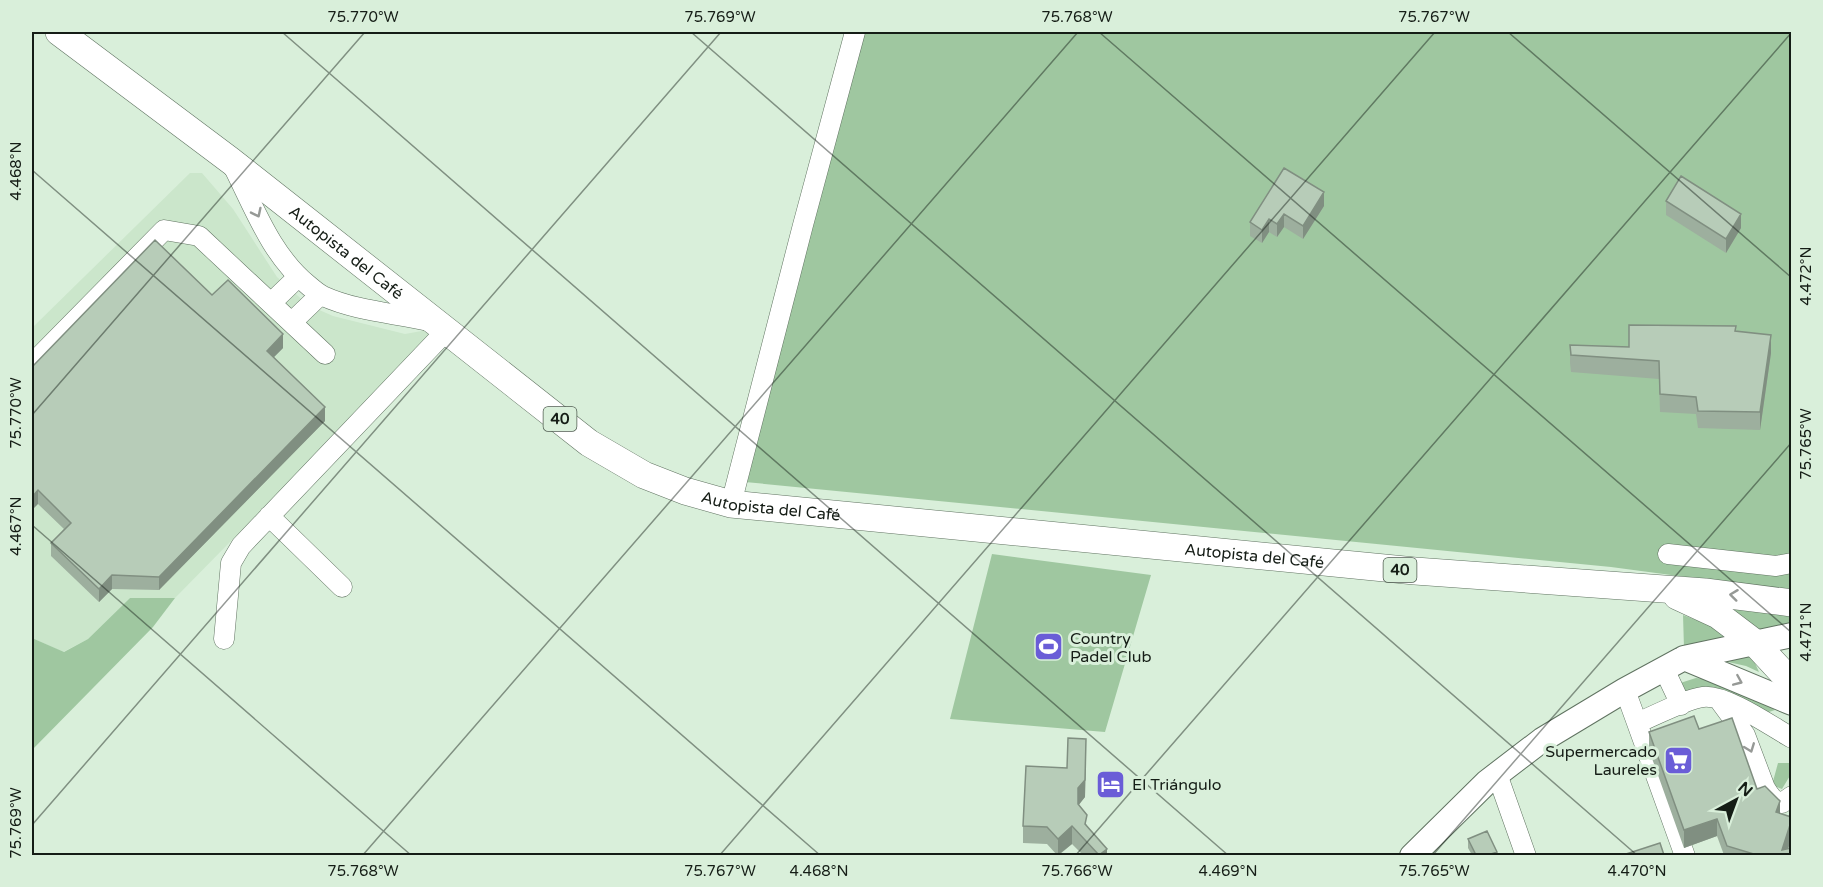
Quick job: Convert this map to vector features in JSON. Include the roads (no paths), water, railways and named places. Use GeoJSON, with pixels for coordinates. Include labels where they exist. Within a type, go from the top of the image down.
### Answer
{"type":"FeatureCollection","features":[{"type":"Feature","properties":{"kind":"highway","name":"Autopista del Café"},"geometry":{"type":"LineString","coordinates":[[59,32],[231,161],[589,443],[644,475],[685,491],[731,504],[1415,571],[1706,592],[1791,603]]}},
{"type":"Feature","properties":{"kind":"highway","name":"Autopista del Café"},"geometry":{"type":"LineString","coordinates":[[1632,587],[1677,596],[1718,615],[1755,643],[1791,683]]}},
{"type":"Feature","properties":{"kind":"main road"},"geometry":{"type":"LineString","coordinates":[[1412,855],[1497,774],[1542,740],[1625,690],[1674,664],[1791,635]]}},
{"type":"Feature","properties":{"kind":"main road"},"geometry":{"type":"LineString","coordinates":[[1674,664],[1791,703]]}},
{"type":"Feature","properties":{"kind":"street"},"geometry":{"type":"LineString","coordinates":[[731,504],[855,32]]}},
{"type":"Feature","properties":{"kind":"street"},"geometry":{"type":"LineString","coordinates":[[224,639],[231,563],[241,546],[444,327],[401,314],[366,310],[320,295],[298,277],[272,243],[231,161]]}},
{"type":"Feature","properties":{"kind":"street"},"geometry":{"type":"LineString","coordinates":[[32,364],[164,230],[199,236],[326,354]]}},
{"type":"Feature","properties":{"kind":"street"},"geometry":{"type":"LineString","coordinates":[[271,303],[298,277]]}},
{"type":"Feature","properties":{"kind":"street"},"geometry":{"type":"LineString","coordinates":[[292,322],[320,295]]}},
{"type":"Feature","properties":{"kind":"street"},"geometry":{"type":"LineString","coordinates":[[269,516],[342,587]]}},
{"type":"Feature","properties":{"kind":"street"},"geometry":{"type":"LineString","coordinates":[[1668,554],[1776,566],[1791,563]]}},
{"type":"Feature","properties":{"kind":"street"},"geometry":{"type":"LineString","coordinates":[[1674,664],[1681,705]]}},
{"type":"Feature","properties":{"kind":"street"},"geometry":{"type":"LineString","coordinates":[[1625,690],[1685,855]]}},
{"type":"Feature","properties":{"kind":"street"},"geometry":{"type":"LineString","coordinates":[[1637,723],[1704,697],[1719,698],[1743,709],[1791,738]]}},
{"type":"Feature","properties":{"kind":"street"},"geometry":{"type":"LineString","coordinates":[[1719,698],[1745,735],[1770,796],[1782,803],[1791,796]]}},
{"type":"Feature","properties":{"kind":"street"},"geometry":{"type":"LineString","coordinates":[[1497,774],[1526,855]]}},
{"type":"Feature","properties":{"kind":"place","name":"Country Padel Club"},"geometry":{"type":"Point","coordinates":[1049,647]}},
{"type":"Feature","properties":{"kind":"place","name":"Supermercado Laureles"},"geometry":{"type":"Point","coordinates":[1678,760]}},
{"type":"Feature","properties":{"kind":"place","name":"El Triángulo"},"geometry":{"type":"Point","coordinates":[1111,784]}}]}
